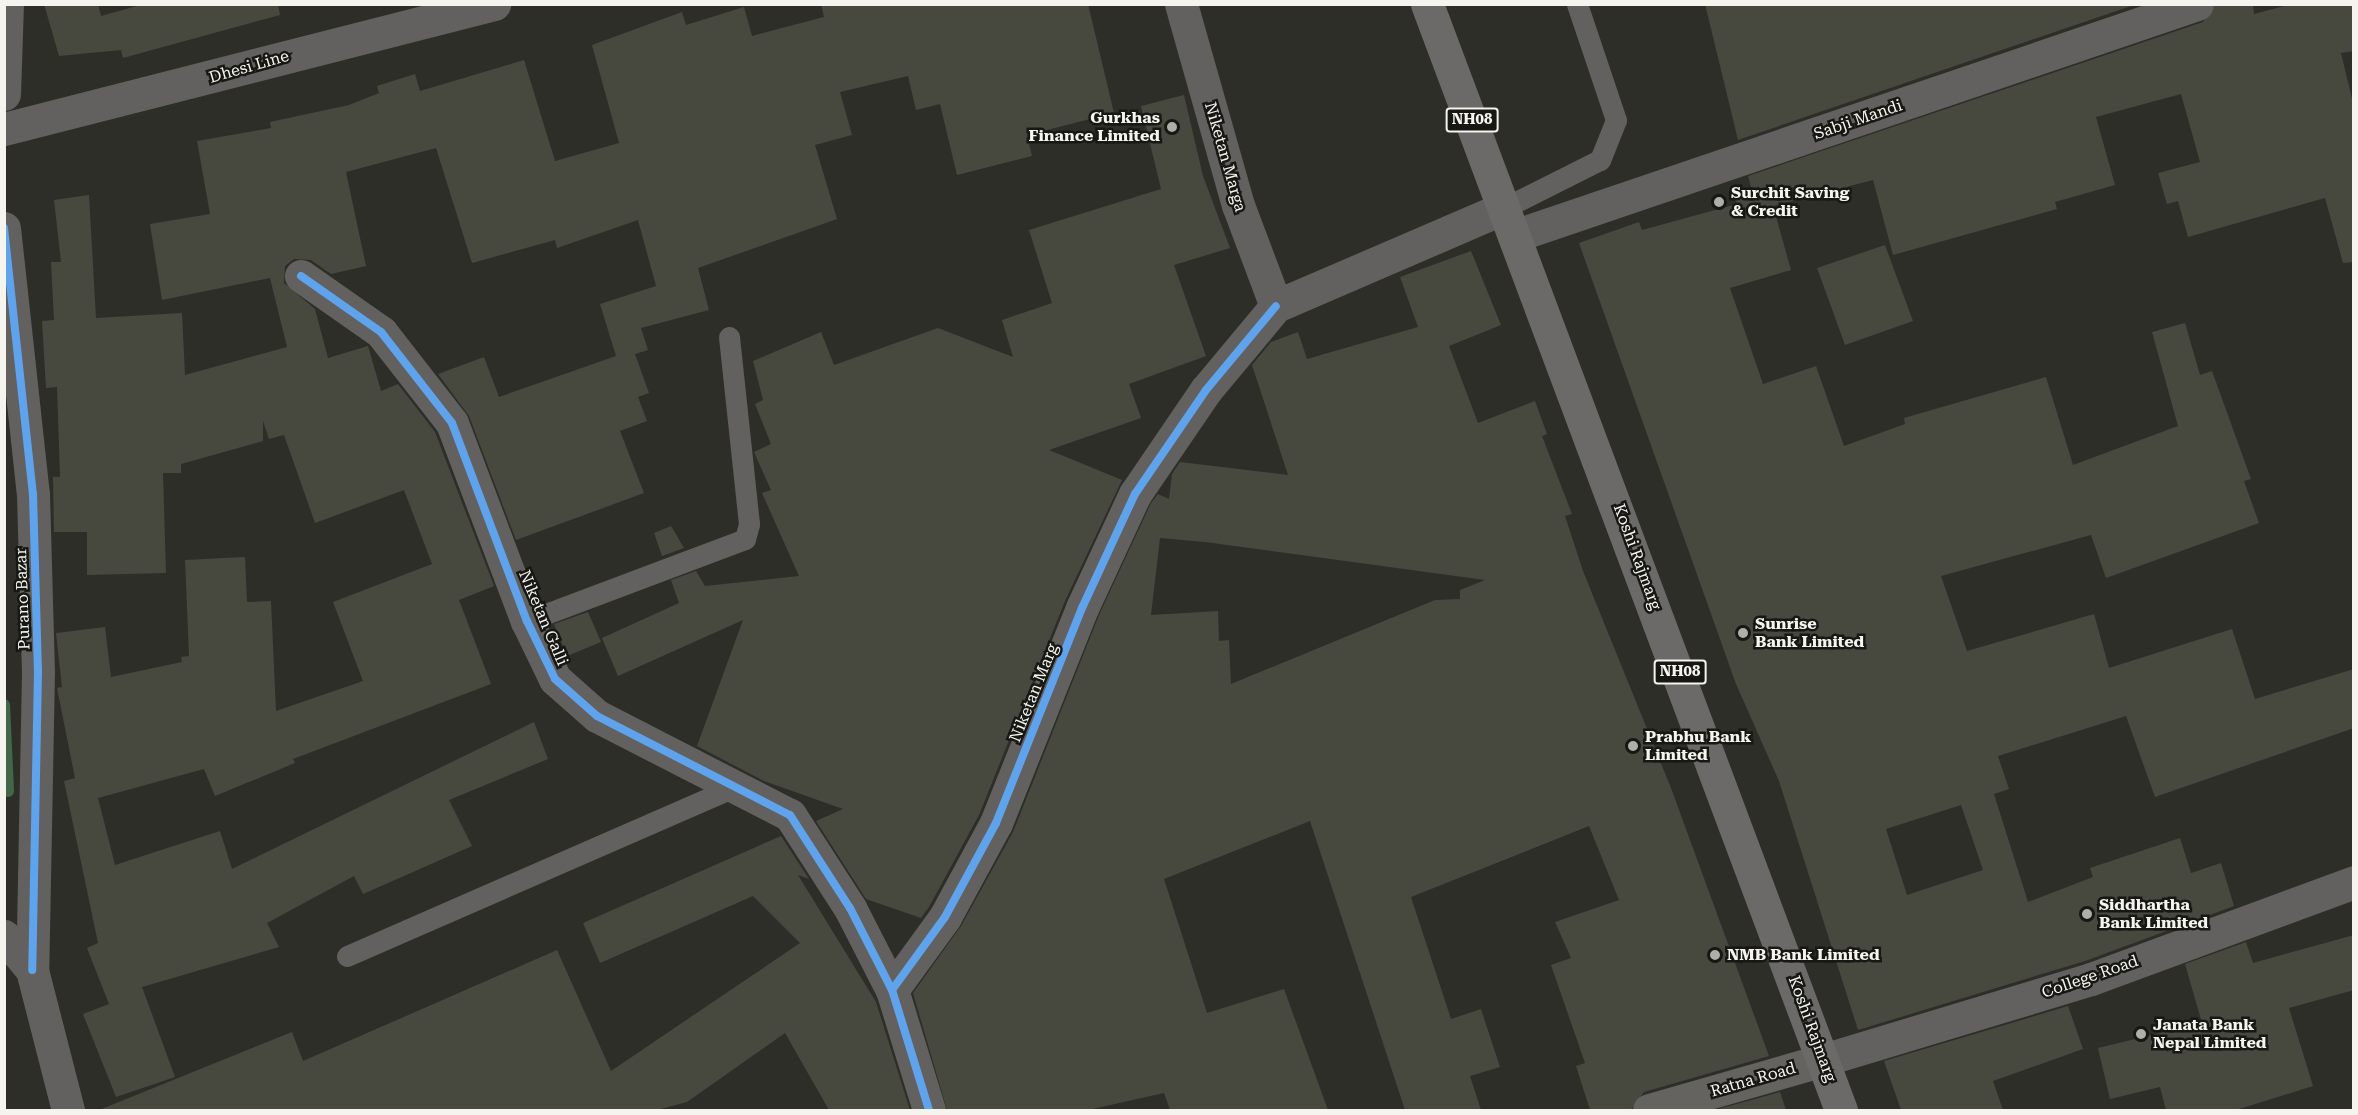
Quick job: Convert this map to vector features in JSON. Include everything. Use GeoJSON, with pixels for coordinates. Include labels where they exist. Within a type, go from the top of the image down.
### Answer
{"type":"FeatureCollection","features":[{"type":"Feature","properties":{"kind":"main road","name":"Koshi Rajmarg"},"geometry":{"type":"LineString","coordinates":[[1427,4],[1512,221],[1841,1110]]}},
{"type":"Feature","properties":{"kind":"street"},"geometry":{"type":"LineString","coordinates":[[4,94],[7,4]]}},
{"type":"Feature","properties":{"kind":"street","name":"Dhesi Line"},"geometry":{"type":"LineString","coordinates":[[4,129],[494,4]]}},
{"type":"Feature","properties":{"kind":"street","name":"Niketan Marga"},"geometry":{"type":"LineString","coordinates":[[1181,4],[1238,206],[1276,306]]}},
{"type":"Feature","properties":{"kind":"street","name":"Sabji Mandi"},"geometry":{"type":"LineString","coordinates":[[1276,306],[1512,221],[2197,4]]}},
{"type":"Feature","properties":{"kind":"street","name":"Purano Bazar"},"geometry":{"type":"LineString","coordinates":[[4,228],[33,494],[38,671],[32,970]]}},
{"type":"Feature","properties":{"kind":"street","name":"Niketan Galli"},"geometry":{"type":"LineString","coordinates":[[301,276],[381,332],[452,423],[527,621],[555,680],[597,716],[730,789],[790,815],[850,908],[892,990]]}},
{"type":"Feature","properties":{"kind":"street","name":"Niketan Marg"},"geometry":{"type":"LineString","coordinates":[[892,990],[945,917],[996,823],[1082,608],[1136,494],[1206,390],[1276,306]]}},
{"type":"Feature","properties":{"kind":"street","name":"College Road"},"geometry":{"type":"LineString","coordinates":[[1823,1060],[2091,979],[2354,882]]}},
{"type":"Feature","properties":{"kind":"street"},"geometry":{"type":"LineString","coordinates":[[4,936],[32,970],[68,1110]]}},
{"type":"Feature","properties":{"kind":"street"},"geometry":{"type":"LineString","coordinates":[[892,990],[929,1110]]}},
{"type":"Feature","properties":{"kind":"street","name":"Ratna Road"},"geometry":{"type":"LineString","coordinates":[[1649,1110],[1823,1060]]}},
{"type":"Feature","properties":{"kind":"lane"},"geometry":{"type":"LineString","coordinates":[[1512,221],[1600,160],[1616,120],[1577,4]]}},
{"type":"Feature","properties":{"kind":"lane"},"geometry":{"type":"LineString","coordinates":[[527,621],[745,539],[749,524],[729,337]]}},
{"type":"Feature","properties":{"kind":"lane"},"geometry":{"type":"LineString","coordinates":[[347,956],[730,789]]}},
{"type":"Feature","properties":{"kind":"building"},"geometry":{"type":"Polygon","coordinates":[[[44,4],[98,4],[101,16],[144,4],[278,4],[280,15],[123,58],[121,50],[59,56],[44,4]]]}},
{"type":"Feature","properties":{"kind":"building"},"geometry":{"type":"Polygon","coordinates":[[[821,4],[1088,4],[1114,113],[1027,135],[1032,156],[957,175],[940,104],[916,110],[908,76],[840,92],[852,135],[815,145],[837,219],[698,268],[709,310],[641,328],[648,350],[635,354],[649,393],[638,397],[647,421],[620,431],[644,493],[516,540],[469,416],[438,374],[484,357],[499,397],[616,356],[600,304],[656,286],[638,220],[557,248],[555,240],[472,263],[436,148],[346,172],[366,266],[331,274],[311,260],[294,259],[285,266],[284,283],[315,309],[328,358],[368,346],[381,391],[398,384],[435,432],[494,586],[459,600],[491,684],[293,759],[295,763],[215,796],[204,769],[98,798],[115,865],[220,831],[232,869],[534,722],[548,759],[449,800],[472,846],[363,894],[354,876],[267,923],[279,947],[142,987],[175,1077],[116,1097],[83,1014],[109,1004],[87,948],[98,943],[64,781],[75,778],[57,688],[62,687],[56,633],[105,627],[111,677],[182,662],[181,657],[189,656],[185,560],[245,557],[247,602],[271,601],[276,711],[363,681],[333,602],[432,564],[404,490],[315,523],[284,435],[269,439],[263,421],[263,441],[181,464],[181,473],[163,473],[166,573],[87,575],[87,532],[54,532],[53,477],[60,477],[57,387],[46,388],[42,321],[54,320],[51,262],[61,262],[54,200],[89,195],[96,318],[182,313],[185,375],[287,347],[270,278],[162,300],[150,224],[210,214],[197,141],[271,128],[270,122],[349,105],[379,93],[377,86],[415,74],[420,91],[524,60],[555,161],[619,143],[592,45],[682,12],[686,25],[744,7],[752,36],[824,17],[821,4]]]}},
{"type":"Feature","properties":{"kind":"building"},"geometry":{"type":"Polygon","coordinates":[[[1705,4],[2137,4],[1738,140],[1705,4]]]}},
{"type":"Feature","properties":{"kind":"building"},"geometry":{"type":"Polygon","coordinates":[[[2215,4],[2253,4],[2254,14],[2292,4],[2354,4],[2354,51],[2341,53],[2354,107],[2354,262],[2343,263],[2325,198],[2188,237],[2178,201],[2167,204],[2158,173],[2200,162],[2181,94],[2096,117],[2115,185],[2055,202],[2057,209],[1893,255],[1873,180],[1773,206],[1791,270],[1730,288],[1763,384],[1816,366],[1844,446],[1905,424],[1904,418],[2046,377],[2073,465],[2178,426],[2152,332],[2185,323],[2200,375],[2212,371],[2251,479],[2244,481],[2259,523],[2106,578],[2091,535],[1941,576],[1967,651],[2094,614],[2109,668],[2232,629],[2255,699],[2354,669],[2354,728],[2155,797],[2126,716],[1998,756],[2009,789],[1994,794],[2028,902],[2093,877],[2090,868],[2180,838],[2191,873],[2221,863],[2234,906],[2085,961],[1858,1030],[1779,781],[1736,684],[1579,243],[1639,222],[1642,230],[1737,204],[1733,192],[1751,187],[1748,176],[2203,22],[2215,4]],[[1961,805],[1886,829],[1907,895],[1983,870],[1961,805]]]}},
{"type":"Feature","properties":{"kind":"building"},"geometry":{"type":"Polygon","coordinates":[[[1184,95],[1203,176],[1230,248],[1174,265],[1206,356],[1129,384],[1141,418],[1049,450],[1122,480],[1065,601],[979,815],[929,907],[921,918],[866,899],[816,821],[843,809],[764,781],[697,746],[743,620],[618,676],[602,638],[679,603],[671,580],[696,571],[705,586],[799,576],[762,493],[771,490],[754,452],[771,444],[755,404],[763,400],[753,361],[821,332],[834,365],[938,328],[1013,357],[1002,320],[1052,303],[1029,230],[1161,189],[1141,106],[1184,95]]]}},
{"type":"Feature","properties":{"kind":"building"},"geometry":{"type":"Polygon","coordinates":[[[1885,245],[1913,321],[1845,345],[1817,268],[1885,245]]]}},
{"type":"Feature","properties":{"kind":"building"},"geometry":{"type":"Polygon","coordinates":[[[1471,251],[1501,325],[1449,346],[1478,423],[1535,401],[1547,434],[1542,436],[1572,514],[1565,516],[1583,571],[1671,788],[1769,1056],[1644,1092],[1631,1110],[1590,1110],[1576,1066],[1585,1063],[1551,965],[1571,958],[1555,922],[1619,900],[1589,826],[1411,897],[1451,1019],[1481,1009],[1500,1067],[1470,1076],[1481,1110],[1405,1110],[1310,821],[1164,879],[1207,1013],[1284,989],[1328,1110],[1170,1110],[1164,1093],[1088,1110],[947,1110],[913,993],[961,926],[1013,832],[1099,615],[1151,503],[1158,494],[1169,499],[1172,474],[1180,462],[1288,475],[1252,365],[1271,342],[1298,332],[1307,359],[1418,327],[1400,277],[1471,251]],[[1160,538],[1151,615],[1218,611],[1219,641],[1229,640],[1231,684],[1435,600],[1460,599],[1460,590],[1485,580],[1205,542],[1160,538]]]}},
{"type":"Feature","properties":{"kind":"building"},"geometry":{"type":"Polygon","coordinates":[[[671,526],[684,548],[662,556],[654,533],[671,526]]]}},
{"type":"Feature","properties":{"kind":"building"},"geometry":{"type":"Polygon","coordinates":[[[588,612],[601,642],[567,656],[554,624],[588,612]]]}},
{"type":"Feature","properties":{"kind":"building"},"geometry":{"type":"Polygon","coordinates":[[[781,836],[809,879],[798,875],[876,1002],[910,1110],[829,1110],[785,1033],[687,1102],[657,1110],[99,1110],[292,1032],[303,1061],[557,950],[611,1071],[800,943],[753,896],[600,963],[583,923],[781,836]]]}},
{"type":"Feature","properties":{"kind":"building"},"geometry":{"type":"Polygon","coordinates":[[[2354,935],[2354,990],[2289,1008],[2313,1086],[2236,1110],[2166,1110],[2160,1087],[2110,1099],[2098,1048],[2202,1023],[2185,964],[2246,942],[2253,963],[2354,935]]]}},
{"type":"Feature","properties":{"kind":"building"},"geometry":{"type":"Polygon","coordinates":[[[2068,1006],[2083,1049],[1993,1081],[2003,1110],[1901,1110],[1884,1061],[2068,1006]]]}},
{"type":"Feature","properties":{"kind":"building"},"geometry":{"type":"Polygon","coordinates":[[[1780,1092],[1786,1110],[1715,1110],[1780,1092]]]}},
{"type":"Feature","properties":{"kind":"waterway"},"geometry":{"type":"LineString","coordinates":[[4,705],[8,791]]}},
{"type":"Feature","properties":{"kind":"cycle path"},"geometry":{"type":"LineString","coordinates":[[4,228],[33,494],[38,671],[32,970]]}},
{"type":"Feature","properties":{"kind":"cycle path"},"geometry":{"type":"LineString","coordinates":[[301,276],[381,332],[452,423],[527,621],[555,679],[597,716],[790,815],[850,908],[892,990]]}},
{"type":"Feature","properties":{"kind":"cycle path"},"geometry":{"type":"LineString","coordinates":[[929,1110],[892,990],[945,917],[996,823],[1082,608],[1135,494],[1206,390],[1276,306]]}},
{"type":"Feature","properties":{"kind":"place","name":"Gurkhas Finance Limited"},"geometry":{"type":"Point","coordinates":[1172,127]}},
{"type":"Feature","properties":{"kind":"place","name":"Surchit Saving & Credit"},"geometry":{"type":"Point","coordinates":[1719,202]}},
{"type":"Feature","properties":{"kind":"place","name":"Sunrise Bank Limited"},"geometry":{"type":"Point","coordinates":[1743,633]}},
{"type":"Feature","properties":{"kind":"place","name":"Prabhu Bank Limited"},"geometry":{"type":"Point","coordinates":[1633,746]}},
{"type":"Feature","properties":{"kind":"place","name":"Siddhartha Bank Limited"},"geometry":{"type":"Point","coordinates":[2087,914]}},
{"type":"Feature","properties":{"kind":"place","name":"NMB Bank Limited"},"geometry":{"type":"Point","coordinates":[1715,955]}},
{"type":"Feature","properties":{"kind":"place","name":"Janata Bank Nepal Limited"},"geometry":{"type":"Point","coordinates":[2141,1034]}}]}
